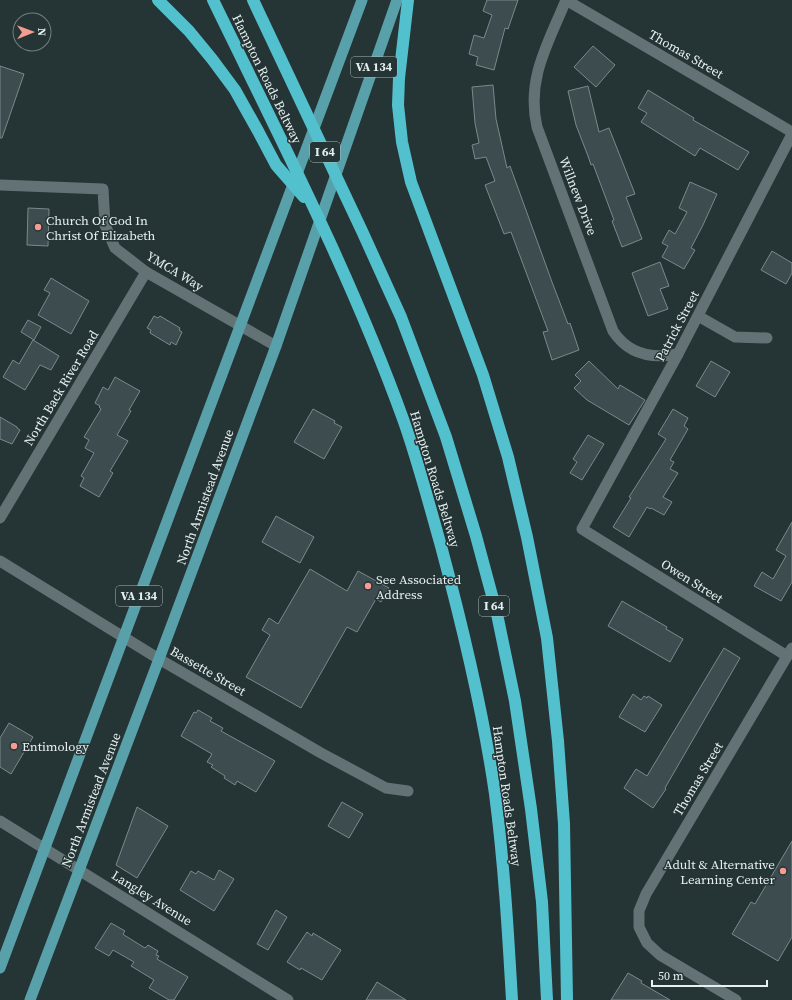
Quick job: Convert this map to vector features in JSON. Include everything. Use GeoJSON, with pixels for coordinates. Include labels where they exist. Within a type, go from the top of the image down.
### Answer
{"type":"FeatureCollection","features":[{"type":"Feature","properties":{"kind":"highway"},"geometry":{"type":"LineString","coordinates":[[158,0],[189,32],[212,59],[234,90],[276,165],[314,208]]}},
{"type":"Feature","properties":{"kind":"highway","name":"Hampton Roads Beltway"},"geometry":{"type":"LineString","coordinates":[[213,0],[344,272],[383,367],[403,420],[420,473],[462,626],[481,713],[494,793],[506,890],[512,1000]]}},
{"type":"Feature","properties":{"kind":"highway","name":"Hampton Roads Beltway"},"geometry":{"type":"LineString","coordinates":[[253,0],[288,72],[401,317],[446,437],[476,536],[497,614],[515,701],[531,809],[542,902],[547,1000]]}},
{"type":"Feature","properties":{"kind":"highway"},"geometry":{"type":"LineString","coordinates":[[408,0],[399,78],[398,105],[402,142],[411,182],[483,375],[508,457],[527,537],[547,638],[558,741],[564,824],[567,1000]]}},
{"type":"Feature","properties":{"kind":"main road"},"geometry":{"type":"LineString","coordinates":[[353,24],[357,0]]}},
{"type":"Feature","properties":{"kind":"main road","name":"North Armistead Avenue"},"geometry":{"type":"LineString","coordinates":[[0,968],[362,0]]}},
{"type":"Feature","properties":{"kind":"main road","name":"North Armistead Avenue"},"geometry":{"type":"LineString","coordinates":[[30,1000],[276,346],[398,0]]}},
{"type":"Feature","properties":{"kind":"street","name":"Thomas Street"},"geometry":{"type":"LineString","coordinates":[[566,0],[792,133]]}},
{"type":"Feature","properties":{"kind":"street","name":"Willnew Drive"},"geometry":{"type":"LineString","coordinates":[[566,0],[536,73],[534,115],[537,127],[613,331],[617,337],[630,348],[639,352],[659,356],[678,354]]}},
{"type":"Feature","properties":{"kind":"street","name":"Patrick Street"},"geometry":{"type":"LineString","coordinates":[[582,529],[678,354],[792,133]]}},
{"type":"Feature","properties":{"kind":"street","name":"YMCA Way"},"geometry":{"type":"LineString","coordinates":[[0,185],[103,189],[105,225],[115,248],[146,272],[276,346]]}},
{"type":"Feature","properties":{"kind":"street","name":"North Back River Road"},"geometry":{"type":"LineString","coordinates":[[0,518],[146,272]]}},
{"type":"Feature","properties":{"kind":"street"},"geometry":{"type":"LineString","coordinates":[[698,316],[735,337],[767,338]]}},
{"type":"Feature","properties":{"kind":"street","name":"Owen Street"},"geometry":{"type":"LineString","coordinates":[[582,529],[790,652]]}},
{"type":"Feature","properties":{"kind":"street","name":"Bassette Street"},"geometry":{"type":"LineString","coordinates":[[0,561],[159,658],[321,753],[386,788],[408,792]]}},
{"type":"Feature","properties":{"kind":"street","name":"Thomas Street"},"geometry":{"type":"LineString","coordinates":[[736,1000],[660,955],[647,943],[639,927],[640,911],[646,894],[790,652]]}},
{"type":"Feature","properties":{"kind":"street","name":"Langley Avenue"},"geometry":{"type":"LineString","coordinates":[[0,821],[288,1000]]}},
{"type":"Feature","properties":{"kind":"building"},"geometry":{"type":"Polygon","coordinates":[[[487,0],[518,0],[508,29],[505,28],[494,70],[476,65],[478,57],[469,54],[474,35],[484,38],[492,15],[483,11],[487,0]]]}},
{"type":"Feature","properties":{"kind":"building"},"geometry":{"type":"Polygon","coordinates":[[[593,46],[615,65],[596,87],[574,67],[593,46]]]}},
{"type":"Feature","properties":{"kind":"building"},"geometry":{"type":"Polygon","coordinates":[[[0,66],[24,74],[2,138],[0,138],[0,66]]]}},
{"type":"Feature","properties":{"kind":"building"},"geometry":{"type":"Polygon","coordinates":[[[493,85],[496,119],[507,168],[510,166],[552,282],[568,324],[570,323],[579,350],[552,360],[543,332],[548,331],[511,232],[504,234],[485,185],[495,181],[486,157],[475,159],[472,145],[479,143],[475,123],[472,87],[493,85]]]}},
{"type":"Feature","properties":{"kind":"building"},"geometry":{"type":"Polygon","coordinates":[[[588,86],[599,132],[609,128],[635,194],[626,197],[642,239],[622,247],[612,221],[614,220],[593,164],[591,165],[576,125],[568,91],[588,86]]]}},
{"type":"Feature","properties":{"kind":"building"},"geometry":{"type":"Polygon","coordinates":[[[648,90],[694,118],[693,120],[749,152],[738,170],[700,148],[695,156],[641,122],[647,113],[638,108],[648,90]]]}},
{"type":"Feature","properties":{"kind":"building"},"geometry":{"type":"Polygon","coordinates":[[[690,182],[717,194],[691,248],[695,250],[684,269],[662,257],[668,246],[662,243],[669,230],[675,234],[687,212],[679,208],[690,182]]]}},
{"type":"Feature","properties":{"kind":"building","name":"Church Of God In Christ Of Elizabeth"},"geometry":{"type":"Polygon","coordinates":[[[28,208],[49,209],[48,246],[27,245],[28,208]]]}},
{"type":"Feature","properties":{"kind":"building"},"geometry":{"type":"Polygon","coordinates":[[[772,251],[792,263],[792,273],[786,284],[761,270],[772,251]]]}},
{"type":"Feature","properties":{"kind":"building"},"geometry":{"type":"Polygon","coordinates":[[[660,262],[669,286],[660,289],[668,309],[648,316],[632,273],[660,262]]]}},
{"type":"Feature","properties":{"kind":"building"},"geometry":{"type":"Polygon","coordinates":[[[51,278],[89,301],[71,334],[38,315],[50,293],[44,290],[51,278]]]}},
{"type":"Feature","properties":{"kind":"building"},"geometry":{"type":"Polygon","coordinates":[[[154,316],[158,318],[160,316],[180,328],[179,330],[182,332],[176,345],[171,342],[170,345],[150,333],[151,330],[147,328],[154,316]]]}},
{"type":"Feature","properties":{"kind":"building"},"geometry":{"type":"Polygon","coordinates":[[[28,320],[41,327],[34,340],[21,332],[28,320]]]}},
{"type":"Feature","properties":{"kind":"building"},"geometry":{"type":"Polygon","coordinates":[[[33,340],[59,356],[51,370],[40,365],[25,390],[3,377],[13,360],[19,364],[33,340]]]}},
{"type":"Feature","properties":{"kind":"building"},"geometry":{"type":"Polygon","coordinates":[[[589,361],[618,389],[620,385],[645,400],[629,425],[587,400],[574,388],[581,381],[575,375],[589,361]]]}},
{"type":"Feature","properties":{"kind":"building"},"geometry":{"type":"Polygon","coordinates":[[[711,361],[730,372],[715,397],[696,386],[711,361]]]}},
{"type":"Feature","properties":{"kind":"building"},"geometry":{"type":"Polygon","coordinates":[[[115,377],[140,391],[129,410],[131,411],[117,435],[128,441],[110,471],[113,473],[99,497],[80,486],[84,478],[81,476],[94,453],[85,448],[89,440],[84,437],[101,409],[99,407],[100,406],[95,403],[103,387],[108,390],[115,377]]]}},
{"type":"Feature","properties":{"kind":"building"},"geometry":{"type":"Polygon","coordinates":[[[313,409],[335,421],[334,423],[342,427],[324,459],[294,442],[313,409]]]}},
{"type":"Feature","properties":{"kind":"building"},"geometry":{"type":"Polygon","coordinates":[[[673,409],[688,418],[684,426],[688,429],[670,460],[674,462],[670,469],[678,473],[663,497],[672,502],[664,515],[647,507],[629,537],[613,527],[631,498],[629,497],[666,439],[658,434],[673,409]]]}},
{"type":"Feature","properties":{"kind":"building"},"geometry":{"type":"Polygon","coordinates":[[[0,417],[20,430],[12,444],[0,439],[0,417]]]}},
{"type":"Feature","properties":{"kind":"building"},"geometry":{"type":"Polygon","coordinates":[[[588,435],[604,444],[582,480],[570,473],[577,462],[573,459],[588,435]]]}},
{"type":"Feature","properties":{"kind":"building"},"geometry":{"type":"Polygon","coordinates":[[[276,516],[314,537],[300,563],[262,542],[276,516]]]}},
{"type":"Feature","properties":{"kind":"building"},"geometry":{"type":"Polygon","coordinates":[[[792,522],[792,582],[781,601],[754,586],[762,572],[773,579],[786,556],[776,550],[792,522]]]}},
{"type":"Feature","properties":{"kind":"building"},"geometry":{"type":"Polygon","coordinates":[[[310,569],[347,591],[358,571],[389,588],[381,602],[376,599],[357,632],[347,627],[301,708],[246,677],[270,635],[262,630],[269,618],[278,624],[310,569]]]}},
{"type":"Feature","properties":{"kind":"building"},"geometry":{"type":"Polygon","coordinates":[[[622,601],[667,627],[666,629],[683,639],[670,662],[608,626],[622,601]]]}},
{"type":"Feature","properties":{"kind":"building"},"geometry":{"type":"Polygon","coordinates":[[[724,648],[740,658],[665,788],[666,789],[653,808],[624,788],[636,769],[647,776],[724,648]]]}},
{"type":"Feature","properties":{"kind":"building"},"geometry":{"type":"Polygon","coordinates":[[[633,694],[641,700],[644,696],[647,698],[648,696],[662,705],[645,732],[619,717],[633,694]]]}},
{"type":"Feature","properties":{"kind":"building"},"geometry":{"type":"Polygon","coordinates":[[[198,710],[212,718],[210,721],[223,728],[221,731],[275,761],[256,792],[237,781],[235,785],[224,778],[225,776],[211,767],[213,765],[207,762],[212,754],[181,736],[194,712],[196,713],[198,710]]]}},
{"type":"Feature","properties":{"kind":"building","name":"Entimology"},"geometry":{"type":"Polygon","coordinates":[[[9,723],[33,737],[11,774],[0,767],[0,738],[9,723]]]}},
{"type":"Feature","properties":{"kind":"building"},"geometry":{"type":"Polygon","coordinates":[[[342,802],[363,814],[349,838],[328,826],[342,802]]]}},
{"type":"Feature","properties":{"kind":"building"},"geometry":{"type":"Polygon","coordinates":[[[137,807],[168,826],[137,878],[116,865],[137,807]]]}},
{"type":"Feature","properties":{"kind":"building","name":"Adult & Alternative Learning Center"},"geometry":{"type":"Polygon","coordinates":[[[792,841],[792,937],[778,961],[732,934],[751,902],[755,904],[792,841]]]}},
{"type":"Feature","properties":{"kind":"building"},"geometry":{"type":"Polygon","coordinates":[[[219,870],[234,879],[214,911],[180,890],[191,871],[196,874],[198,871],[214,880],[219,870]]]}},
{"type":"Feature","properties":{"kind":"building"},"geometry":{"type":"Polygon","coordinates":[[[276,910],[287,917],[268,950],[257,944],[276,910]]]}},
{"type":"Feature","properties":{"kind":"building"},"geometry":{"type":"Polygon","coordinates":[[[111,923],[125,931],[123,934],[124,935],[145,948],[148,945],[158,951],[156,955],[159,956],[157,959],[188,977],[174,1000],[169,1000],[149,988],[154,980],[131,966],[134,962],[113,950],[109,956],[95,948],[111,923]]]}},
{"type":"Feature","properties":{"kind":"building"},"geometry":{"type":"Polygon","coordinates":[[[307,932],[312,936],[313,933],[341,950],[322,980],[287,962],[307,932]]]}},
{"type":"Feature","properties":{"kind":"building"},"geometry":{"type":"Polygon","coordinates":[[[628,973],[642,981],[641,983],[670,1000],[611,1000],[628,973]]]}},
{"type":"Feature","properties":{"kind":"building"},"geometry":{"type":"Polygon","coordinates":[[[377,982],[406,1000],[366,1000],[377,982]]]}},
{"type":"Feature","properties":{"kind":"place","name":"Church Of God In Christ Of Elizabeth"},"geometry":{"type":"Point","coordinates":[38,227]}},
{"type":"Feature","properties":{"kind":"place","name":"See Associated Address"},"geometry":{"type":"Point","coordinates":[368,586]}},
{"type":"Feature","properties":{"kind":"place","name":"Entimology"},"geometry":{"type":"Point","coordinates":[14,746]}},
{"type":"Feature","properties":{"kind":"place","name":"Adult & Alternative Learning Center"},"geometry":{"type":"Point","coordinates":[783,871]}}]}
